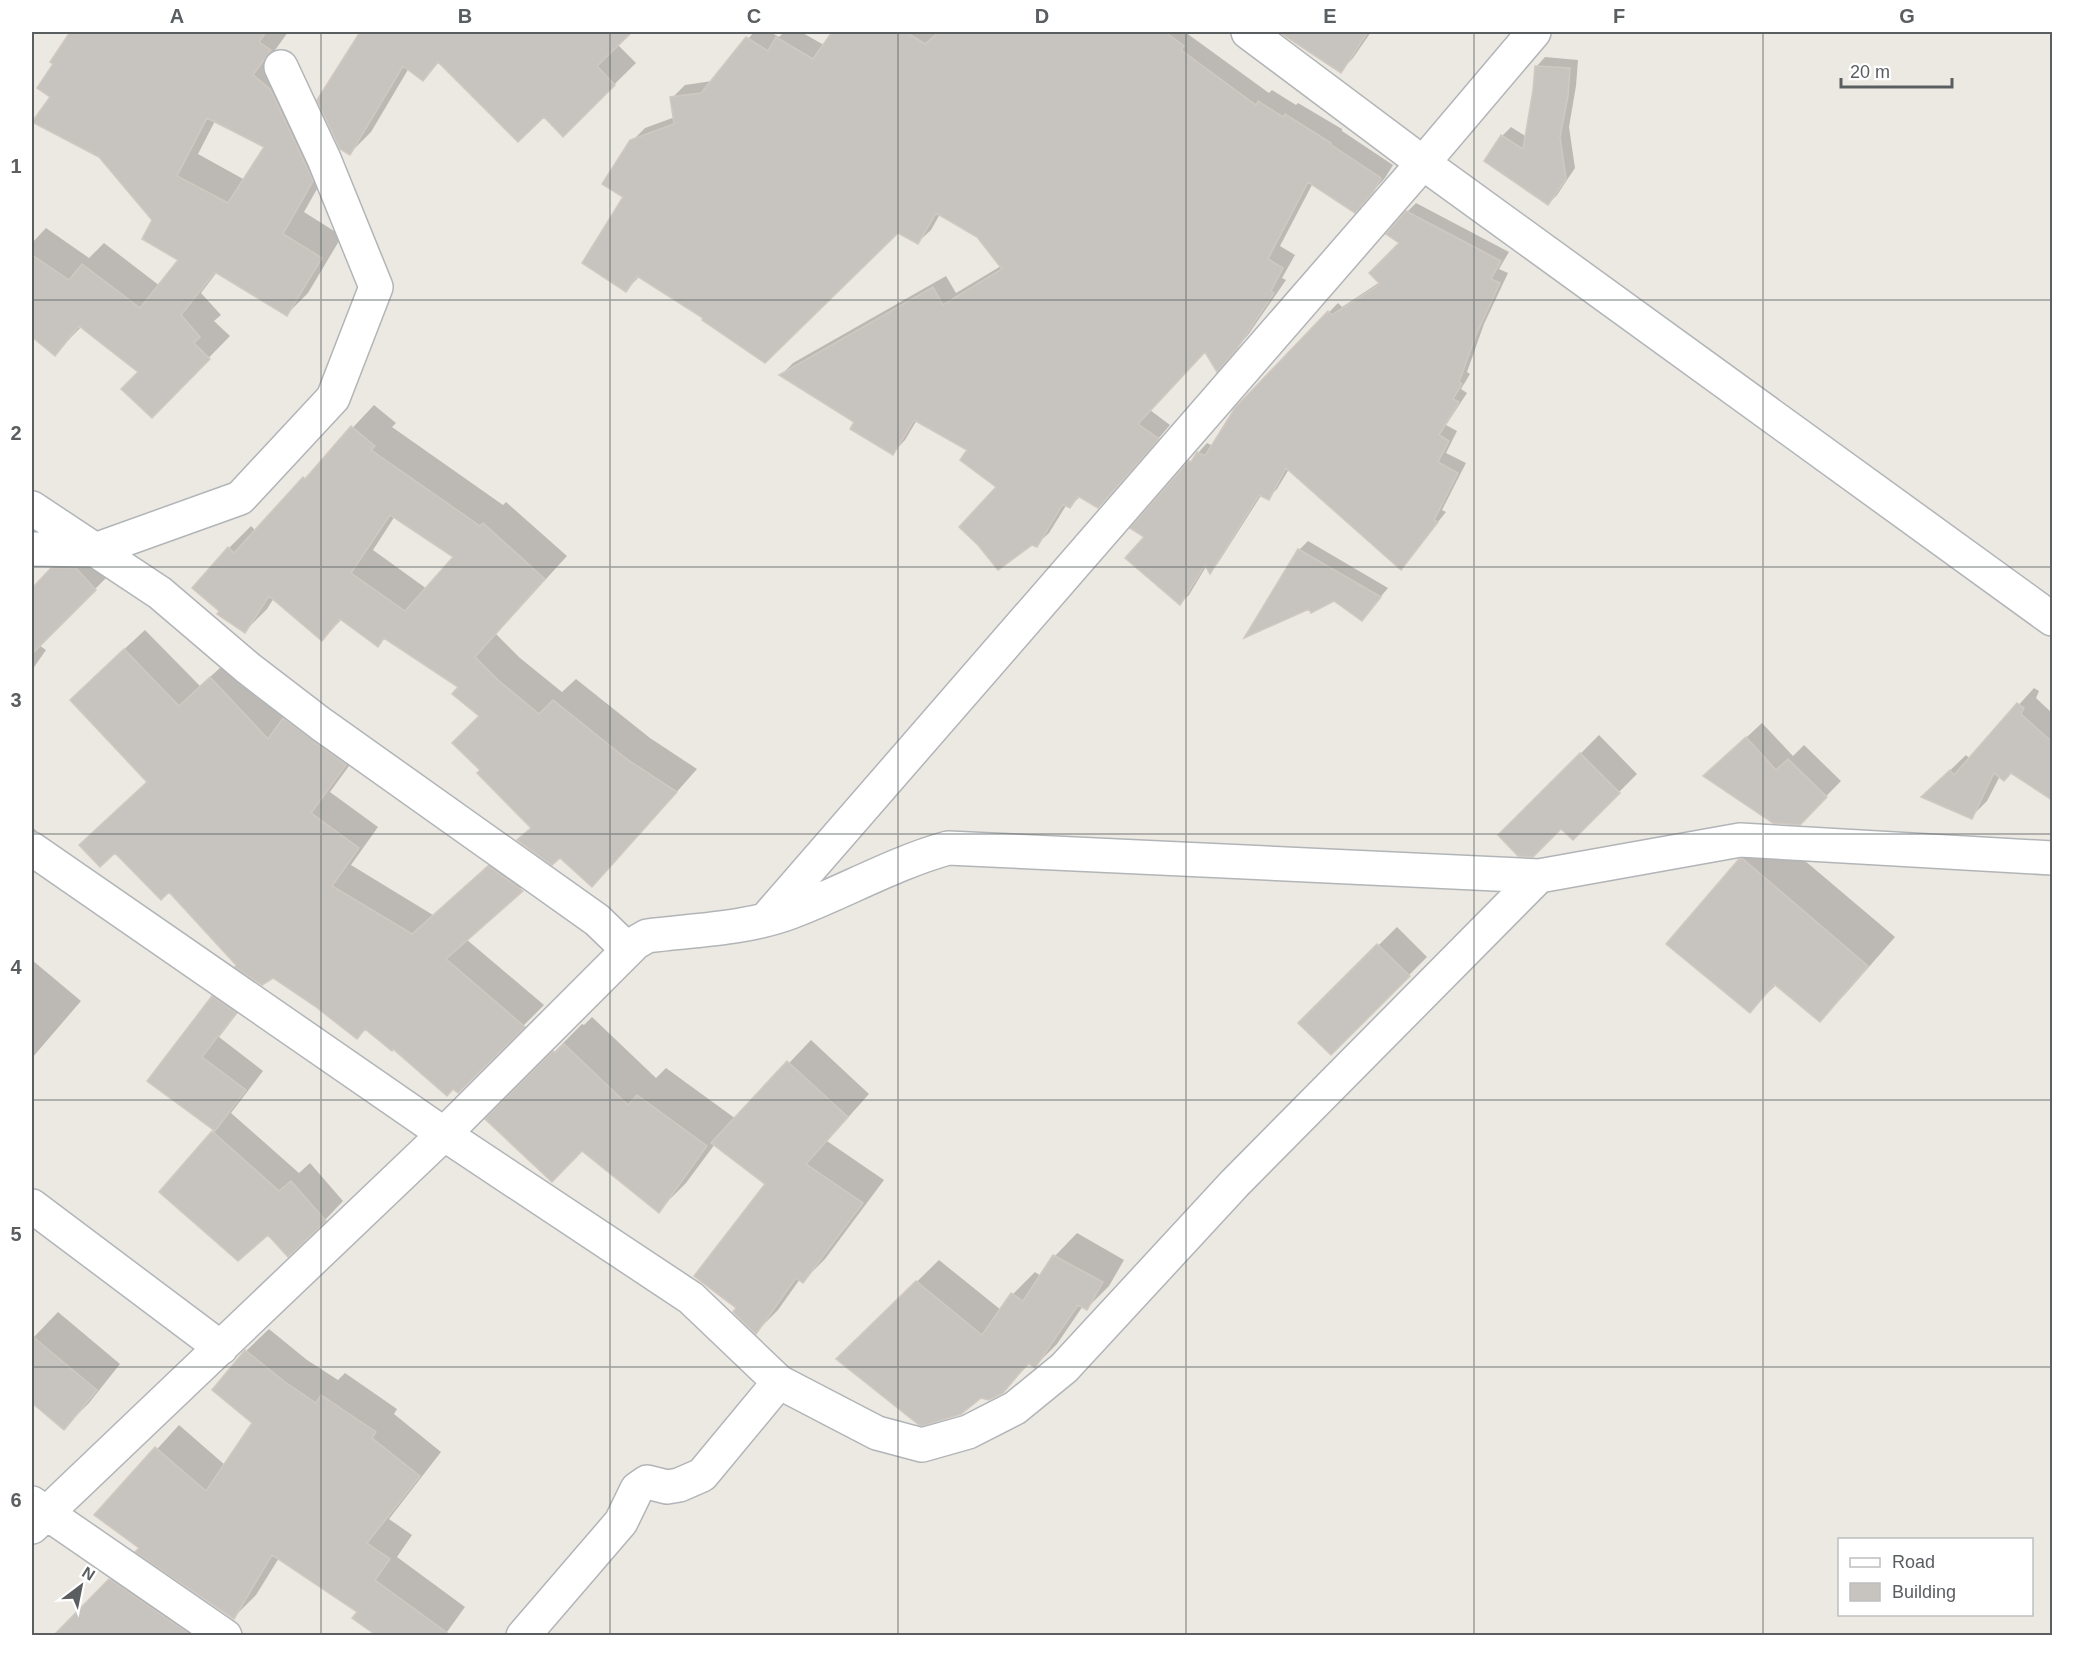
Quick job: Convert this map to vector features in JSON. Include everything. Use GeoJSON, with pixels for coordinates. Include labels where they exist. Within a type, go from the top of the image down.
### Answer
{"type":"FeatureCollection","features":[{"type":"Feature","properties":{"kind":"street"},"geometry":{"type":"LineString","coordinates":[[1248,32],[1423,164],[2052,619]]}},
{"type":"Feature","properties":{"kind":"street"},"geometry":{"type":"LineString","coordinates":[[765,921],[1423,164],[1534,32]]}},
{"type":"Feature","properties":{"kind":"street"},"geometry":{"type":"LineString","coordinates":[[32,549],[95,550],[240,498],[333,398],[376,287],[324,159],[281,67]]}},
{"type":"Feature","properties":{"kind":"street"},"geometry":{"type":"LineString","coordinates":[[32,508],[160,592],[248,668],[321,724],[597,920],[628,950]]}},
{"type":"Feature","properties":{"kind":"street"},"geometry":{"type":"LineString","coordinates":[[225,1635],[37,1514],[221,1348],[444,1134],[635,943],[646,936],[765,921],[923,855],[948,848],[1539,876],[1740,840],[2052,858]]}},
{"type":"Feature","properties":{"kind":"street"},"geometry":{"type":"LineString","coordinates":[[32,849],[444,1134],[691,1298],[779,1382],[877,1433],[922,1445],[968,1432],[1015,1408],[1064,1368],[1234,1183],[1539,876]]}},
{"type":"Feature","properties":{"kind":"street"},"geometry":{"type":"LineString","coordinates":[[32,1206],[221,1348]]}},
{"type":"Feature","properties":{"kind":"street"},"geometry":{"type":"LineString","coordinates":[[523,1635],[621,1522],[637,1489],[647,1482],[667,1486],[679,1485],[702,1475],[779,1382]]}},
{"type":"Feature","properties":{"kind":"building"},"geometry":{"type":"Polygon","coordinates":[[[70,32],[266,32],[259,42],[271,50],[253,75],[270,89],[313,181],[283,234],[322,258],[287,316],[215,272],[181,315],[200,337],[194,343],[210,359],[152,418],[121,389],[138,372],[79,326],[55,356],[32,337],[32,255],[69,280],[82,264],[140,308],[178,260],[142,239],[152,220],[99,157],[32,122],[50,97],[37,88],[53,64],[50,62],[70,32]],[[207,118],[177,176],[228,203],[264,147],[207,118]]]}},
{"type":"Feature","properties":{"kind":"building"},"geometry":{"type":"Polygon","coordinates":[[[360,32],[632,32],[597,66],[615,85],[563,137],[544,117],[518,142],[438,62],[423,81],[403,66],[350,155],[340,149],[317,100],[360,32]]]}},
{"type":"Feature","properties":{"kind":"building"},"geometry":{"type":"Polygon","coordinates":[[[832,32],[906,32],[925,44],[939,32],[1165,32],[1184,46],[1181,50],[1256,105],[1258,101],[1283,117],[1285,114],[1381,178],[1373,192],[1355,213],[1308,182],[1268,259],[1283,268],[1271,291],[1274,293],[1236,350],[1217,372],[1205,352],[1138,424],[1159,439],[1098,508],[1078,496],[1070,508],[1063,504],[1037,547],[1032,545],[998,570],[978,545],[959,527],[996,487],[960,460],[967,450],[914,420],[893,455],[850,429],[854,422],[779,375],[933,287],[943,305],[1002,269],[977,237],[936,213],[918,244],[898,233],[765,363],[702,320],[703,318],[637,276],[626,292],[582,263],[623,197],[602,184],[630,140],[674,124],[670,97],[701,93],[746,37],[768,51],[776,37],[813,59],[832,32]]]}},
{"type":"Feature","properties":{"kind":"building"},"geometry":{"type":"Polygon","coordinates":[[[1279,32],[1368,32],[1341,73],[1279,32]]]}},
{"type":"Feature","properties":{"kind":"building"},"geometry":{"type":"Polygon","coordinates":[[[1535,66],[1570,68],[1568,96],[1560,137],[1566,179],[1548,205],[1484,161],[1501,135],[1523,149],[1535,66]]]}},
{"type":"Feature","properties":{"kind":"building"},"geometry":{"type":"Polygon","coordinates":[[[1406,211],[1501,261],[1491,279],[1500,283],[1476,335],[1459,382],[1462,384],[1453,399],[1459,402],[1439,435],[1449,441],[1438,462],[1458,473],[1434,520],[1438,522],[1401,570],[1286,468],[1269,500],[1259,495],[1210,574],[1205,565],[1180,605],[1125,558],[1144,537],[1130,528],[1189,461],[1191,462],[1197,452],[1205,456],[1235,408],[1328,311],[1332,315],[1380,284],[1369,273],[1399,243],[1386,234],[1406,211]]]}},
{"type":"Feature","properties":{"kind":"building"},"geometry":{"type":"Polygon","coordinates":[[[351,426],[375,446],[371,450],[480,526],[483,523],[545,579],[475,657],[498,680],[539,714],[553,700],[628,760],[677,792],[592,887],[560,858],[552,865],[517,840],[531,828],[477,773],[480,770],[452,743],[479,716],[452,694],[458,687],[384,638],[378,647],[340,619],[322,641],[269,596],[245,633],[217,614],[219,611],[192,588],[228,547],[234,553],[303,477],[305,479],[351,426]],[[390,515],[351,573],[405,611],[453,557],[390,515]]]}},
{"type":"Feature","properties":{"kind":"building"},"geometry":{"type":"Polygon","coordinates":[[[1298,549],[1381,597],[1362,621],[1334,601],[1311,613],[1309,609],[1244,638],[1298,549]]]}},
{"type":"Feature","properties":{"kind":"building"},"geometry":{"type":"Polygon","coordinates":[[[51,568],[76,568],[96,590],[32,654],[32,588],[51,568]]]}},
{"type":"Feature","properties":{"kind":"building"},"geometry":{"type":"Polygon","coordinates":[[[124,649],[179,706],[210,677],[268,739],[283,718],[346,765],[311,813],[359,848],[332,886],[412,934],[488,866],[523,891],[446,959],[525,1027],[458,1093],[453,1089],[447,1096],[393,1049],[392,1051],[365,1029],[357,1039],[316,1007],[273,978],[262,985],[235,967],[236,965],[169,892],[161,900],[115,853],[100,867],[79,845],[147,782],[70,700],[124,649]]]}},
{"type":"Feature","properties":{"kind":"building"},"geometry":{"type":"Polygon","coordinates":[[[2017,703],[2024,708],[2021,714],[2052,742],[2052,800],[2011,773],[2004,781],[1994,773],[1972,819],[1921,797],[1950,770],[1954,775],[2017,703]]]}},
{"type":"Feature","properties":{"kind":"building"},"geometry":{"type":"Polygon","coordinates":[[[1746,737],[1776,770],[1788,759],[1827,797],[1800,825],[1773,823],[1703,776],[1746,737]]]}},
{"type":"Feature","properties":{"kind":"building"},"geometry":{"type":"Polygon","coordinates":[[[1580,753],[1620,793],[1573,840],[1561,829],[1533,857],[1518,856],[1498,835],[1580,753]]]}},
{"type":"Feature","properties":{"kind":"building"},"geometry":{"type":"Polygon","coordinates":[[[1739,859],[1743,859],[1868,966],[1820,1022],[1774,984],[1750,1013],[1666,944],[1739,859]]]}},
{"type":"Feature","properties":{"kind":"building"},"geometry":{"type":"Polygon","coordinates":[[[1377,944],[1410,976],[1331,1055],[1298,1023],[1377,944]]]}},
{"type":"Feature","properties":{"kind":"building"},"geometry":{"type":"Polygon","coordinates":[[[212,996],[236,1013],[202,1057],[246,1090],[215,1131],[147,1081],[212,996]]]}},
{"type":"Feature","properties":{"kind":"building"},"geometry":{"type":"Polygon","coordinates":[[[564,1044],[628,1105],[637,1095],[707,1146],[659,1213],[582,1151],[552,1182],[485,1119],[553,1051],[555,1053],[564,1044]]]}},
{"type":"Feature","properties":{"kind":"building"},"geometry":{"type":"Polygon","coordinates":[[[787,1061],[848,1117],[806,1164],[863,1203],[803,1283],[796,1278],[756,1334],[733,1312],[736,1308],[694,1276],[765,1184],[711,1143],[787,1061]]]}},
{"type":"Feature","properties":{"kind":"building"},"geometry":{"type":"Polygon","coordinates":[[[212,1131],[279,1191],[291,1181],[326,1221],[288,1257],[268,1235],[238,1261],[159,1192],[212,1131]]]}},
{"type":"Feature","properties":{"kind":"building"},"geometry":{"type":"Polygon","coordinates":[[[1053,1255],[1103,1282],[1087,1310],[1078,1305],[1035,1368],[1028,1363],[1003,1393],[989,1400],[981,1398],[961,1414],[922,1426],[836,1359],[916,1281],[982,1335],[1011,1293],[1023,1301],[1053,1255]]]}},
{"type":"Feature","properties":{"kind":"building"},"geometry":{"type":"Polygon","coordinates":[[[32,1336],[97,1390],[64,1430],[32,1403],[32,1336]]]}},
{"type":"Feature","properties":{"kind":"building"},"geometry":{"type":"Polygon","coordinates":[[[245,1350],[316,1403],[321,1395],[376,1432],[372,1438],[420,1476],[367,1543],[390,1559],[375,1580],[450,1635],[376,1635],[352,1618],[357,1612],[272,1555],[234,1619],[135,1552],[139,1548],[94,1515],[155,1447],[206,1491],[252,1423],[212,1390],[245,1350]]]}},
{"type":"Feature","properties":{"kind":"building"},"geometry":{"type":"Polygon","coordinates":[[[109,1579],[191,1635],[54,1635],[109,1579]]]}}]}
